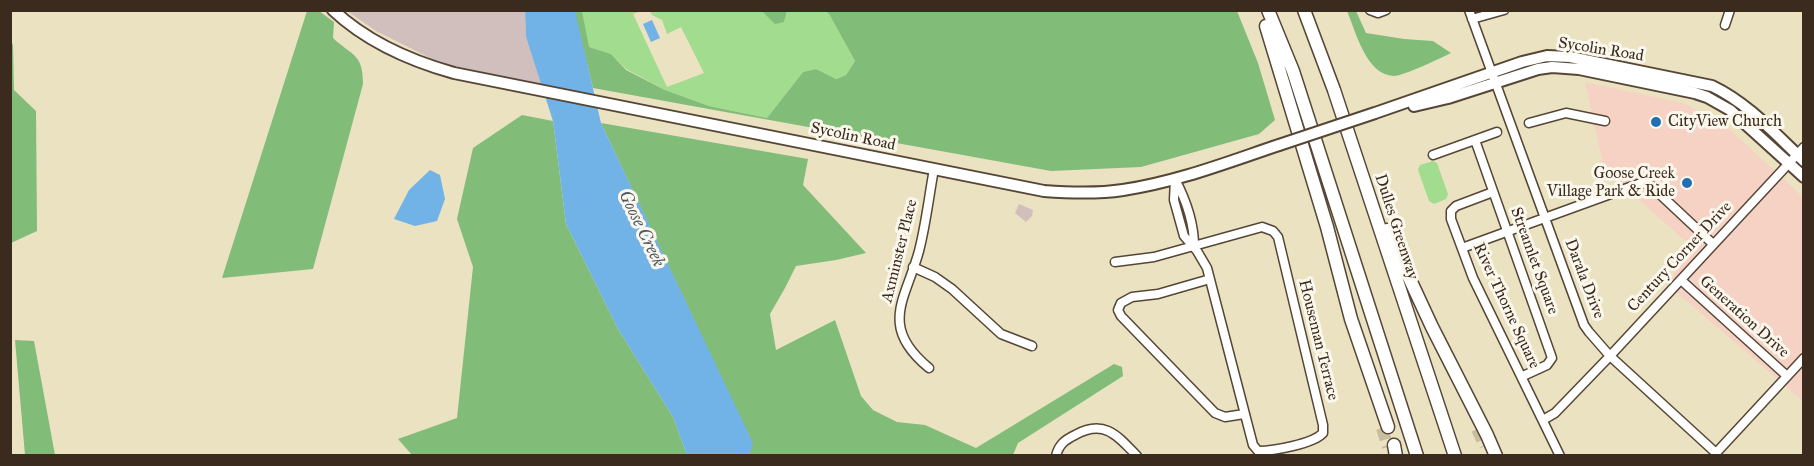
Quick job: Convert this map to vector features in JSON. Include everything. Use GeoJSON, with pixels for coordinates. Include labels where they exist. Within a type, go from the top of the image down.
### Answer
{"type":"FeatureCollection","features":[{"type":"Feature","properties":{"kind":"highway"},"geometry":{"type":"LineString","coordinates":[[1261,10],[1327,228],[1351,319],[1381,407],[1385,428]]}},
{"type":"Feature","properties":{"kind":"highway"},"geometry":{"type":"LineString","coordinates":[[1268,10],[1293,71],[1418,456]]}},
{"type":"Feature","properties":{"kind":"highway","name":"Dulles Greenway"},"geometry":{"type":"LineString","coordinates":[[1304,10],[1328,72],[1455,456]]}},
{"type":"Feature","properties":{"kind":"highway"},"geometry":{"type":"LineString","coordinates":[[1365,184],[1496,456]]}},
{"type":"Feature","properties":{"kind":"highway"},"geometry":{"type":"LineString","coordinates":[[1476,413],[1477,429]]}},
{"type":"Feature","properties":{"kind":"main road","name":"Sycolin Road"},"geometry":{"type":"LineString","coordinates":[[333,10],[375,40],[413,60],[454,73],[1044,191],[1081,193],[1122,190],[1175,179],[1375,113],[1490,72],[1535,58],[1559,56],[1712,86],[1727,93],[1801,154]]}},
{"type":"Feature","properties":{"kind":"main road","name":"Sycolin Road"},"geometry":{"type":"LineString","coordinates":[[1375,113],[1448,98],[1538,69],[1566,67],[1695,93],[1720,103],[1803,177]]}},
{"type":"Feature","properties":{"kind":"street"},"geometry":{"type":"LineString","coordinates":[[1370,10],[1378,13],[1386,10]]}},
{"type":"Feature","properties":{"kind":"street"},"geometry":{"type":"LineString","coordinates":[[1471,15],[1504,10]]}},
{"type":"Feature","properties":{"kind":"street"},"geometry":{"type":"LineString","coordinates":[[1725,25],[1730,10]]}},
{"type":"Feature","properties":{"kind":"street","name":"Darala Drive"},"geometry":{"type":"LineString","coordinates":[[1471,15],[1584,325],[1610,356],[1716,453]]}},
{"type":"Feature","properties":{"kind":"street"},"geometry":{"type":"LineString","coordinates":[[1529,123],[1566,113],[1605,121]]}},
{"type":"Feature","properties":{"kind":"street"},"geometry":{"type":"LineString","coordinates":[[1432,156],[1497,132]]}},
{"type":"Feature","properties":{"kind":"street","name":"Streamlet Square"},"geometry":{"type":"LineString","coordinates":[[1475,140],[1552,358],[1547,365],[1523,376]]}},
{"type":"Feature","properties":{"kind":"street","name":"Century Corner Drive"},"geometry":{"type":"LineString","coordinates":[[1543,420],[1555,413],[1788,163],[1801,154]]}},
{"type":"Feature","properties":{"kind":"street","name":"Axminster Place"},"geometry":{"type":"LineString","coordinates":[[929,368],[912,351],[900,324],[900,302],[921,240],[934,169]]}},
{"type":"Feature","properties":{"kind":"street","name":"Houseman Terrace"},"geometry":{"type":"LineString","coordinates":[[1175,179],[1187,207],[1194,233],[1194,246],[1207,268],[1253,445],[1258,450],[1268,451],[1316,439],[1324,429],[1278,237],[1273,231],[1262,227],[1194,246]]}},
{"type":"Feature","properties":{"kind":"street"},"geometry":{"type":"LineString","coordinates":[[1462,248],[1635,184],[1646,183],[1713,244]]}},
{"type":"Feature","properties":{"kind":"street","name":"River Thorne Square"},"geometry":{"type":"LineString","coordinates":[[1493,192],[1456,206],[1451,211],[1451,219],[1477,285],[1560,456]]}},
{"type":"Feature","properties":{"kind":"street"},"geometry":{"type":"LineString","coordinates":[[1114,262],[1154,257],[1194,246]]}},
{"type":"Feature","properties":{"kind":"street"},"geometry":{"type":"LineString","coordinates":[[913,267],[935,277],[952,289],[1001,334],[1032,346]]}},
{"type":"Feature","properties":{"kind":"street"},"geometry":{"type":"LineString","coordinates":[[1210,279],[1158,294],[1132,297],[1119,305],[1118,310],[1121,316],[1210,409],[1225,417],[1244,414]]}},
{"type":"Feature","properties":{"kind":"street","name":"Generation Drive"},"geometry":{"type":"LineString","coordinates":[[1681,280],[1787,376]]}},
{"type":"Feature","properties":{"kind":"street","name":"Generation Drive"},"geometry":{"type":"LineString","coordinates":[[1716,453],[1803,358]]}},
{"type":"Feature","properties":{"kind":"street"},"geometry":{"type":"LineString","coordinates":[[1056,456],[1067,438],[1085,429],[1098,428],[1113,433],[1137,456]]}},
{"type":"Feature","properties":{"kind":"shaded area"},"geometry":{"type":"Polygon","coordinates":[[[347,11],[525,11],[526,37],[542,85],[440,63],[376,31],[347,11]]]}},
{"type":"Feature","properties":{"kind":"shaded area"},"geometry":{"type":"Polygon","coordinates":[[[1585,82],[1683,103],[1724,124],[1803,197],[1803,401],[1668,285],[1690,245],[1604,169],[1585,82]]]}},
{"type":"Feature","properties":{"kind":"shaded area"},"geometry":{"type":"Polygon","coordinates":[[[1019,204],[1033,210],[1032,216],[1026,222],[1015,213],[1019,204]]]}},
{"type":"Feature","properties":{"kind":"green space"},"geometry":{"type":"Polygon","coordinates":[[[307,11],[319,11],[334,22],[333,38],[359,61],[363,84],[313,269],[222,278],[307,11]]]}},
{"type":"Feature","properties":{"kind":"green space"},"geometry":{"type":"Polygon","coordinates":[[[574,11],[582,11],[589,47],[611,54],[626,70],[665,90],[709,106],[767,118],[803,72],[816,69],[836,79],[846,75],[855,61],[829,14],[825,11],[1237,11],[1258,63],[1275,120],[1259,134],[1141,167],[1051,171],[593,88],[574,11]]]}},
{"type":"Feature","properties":{"kind":"green space"},"geometry":{"type":"Polygon","coordinates":[[[582,11],[641,11],[633,14],[667,87],[704,73],[681,27],[667,34],[662,20],[652,15],[650,11],[762,11],[776,23],[784,22],[787,11],[825,11],[829,14],[855,61],[846,75],[835,79],[816,69],[803,72],[767,118],[709,106],[665,90],[626,69],[611,54],[588,47],[582,11]]]}},
{"type":"Feature","properties":{"kind":"green space"},"geometry":{"type":"Polygon","coordinates":[[[762,11],[787,11],[784,22],[775,24],[762,11]]]}},
{"type":"Feature","properties":{"kind":"green space"},"geometry":{"type":"Polygon","coordinates":[[[1347,11],[1356,11],[1366,33],[1433,41],[1451,53],[1399,75],[1384,74],[1369,61],[1363,51],[1347,11]]]}},
{"type":"Feature","properties":{"kind":"green space"},"geometry":{"type":"Polygon","coordinates":[[[11,41],[14,90],[36,111],[37,231],[11,243],[11,41]]]}},
{"type":"Feature","properties":{"kind":"green space"},"geometry":{"type":"Polygon","coordinates":[[[522,115],[553,121],[566,224],[618,329],[673,417],[687,455],[412,455],[398,439],[457,418],[473,267],[457,219],[473,148],[522,115]]]}},
{"type":"Feature","properties":{"kind":"green space"},"geometry":{"type":"Polygon","coordinates":[[[601,123],[808,159],[803,185],[866,253],[796,266],[770,314],[776,350],[835,320],[861,396],[873,410],[897,422],[925,425],[976,448],[1114,364],[1122,367],[1123,376],[1018,443],[1013,455],[749,455],[752,443],[601,123]]]}},
{"type":"Feature","properties":{"kind":"green space"},"geometry":{"type":"Polygon","coordinates":[[[1433,161],[1437,163],[1448,194],[1446,199],[1434,204],[1429,201],[1418,170],[1420,165],[1433,161]]]}},
{"type":"Feature","properties":{"kind":"green space"},"geometry":{"type":"Polygon","coordinates":[[[15,340],[34,341],[55,455],[25,455],[15,340]]]}},
{"type":"Feature","properties":{"kind":"water","name":"Goose Creek"},"geometry":{"type":"Polygon","coordinates":[[[525,11],[575,11],[601,123],[753,443],[749,455],[687,455],[673,417],[618,329],[566,224],[553,121],[526,37],[525,11]]]}},
{"type":"Feature","properties":{"kind":"water"},"geometry":{"type":"Polygon","coordinates":[[[652,20],[660,38],[651,42],[643,24],[652,20]]]}},
{"type":"Feature","properties":{"kind":"water"},"geometry":{"type":"Polygon","coordinates":[[[430,170],[440,175],[445,199],[437,221],[415,226],[394,219],[409,190],[430,170]]]}},
{"type":"Feature","properties":{"kind":"tunnel"},"geometry":{"type":"LineString","coordinates":[[1382,428],[1388,447]]}},
{"type":"Feature","properties":{"kind":"tunnel"},"geometry":{"type":"LineString","coordinates":[[1477,429],[1485,446]]}},
{"type":"Feature","properties":{"kind":"place","name":"CityView Church"},"geometry":{"type":"Point","coordinates":[1656,122]}},
{"type":"Feature","properties":{"kind":"place","name":"Goose Creek Village Park & Ride"},"geometry":{"type":"Point","coordinates":[1687,183]}}]}
